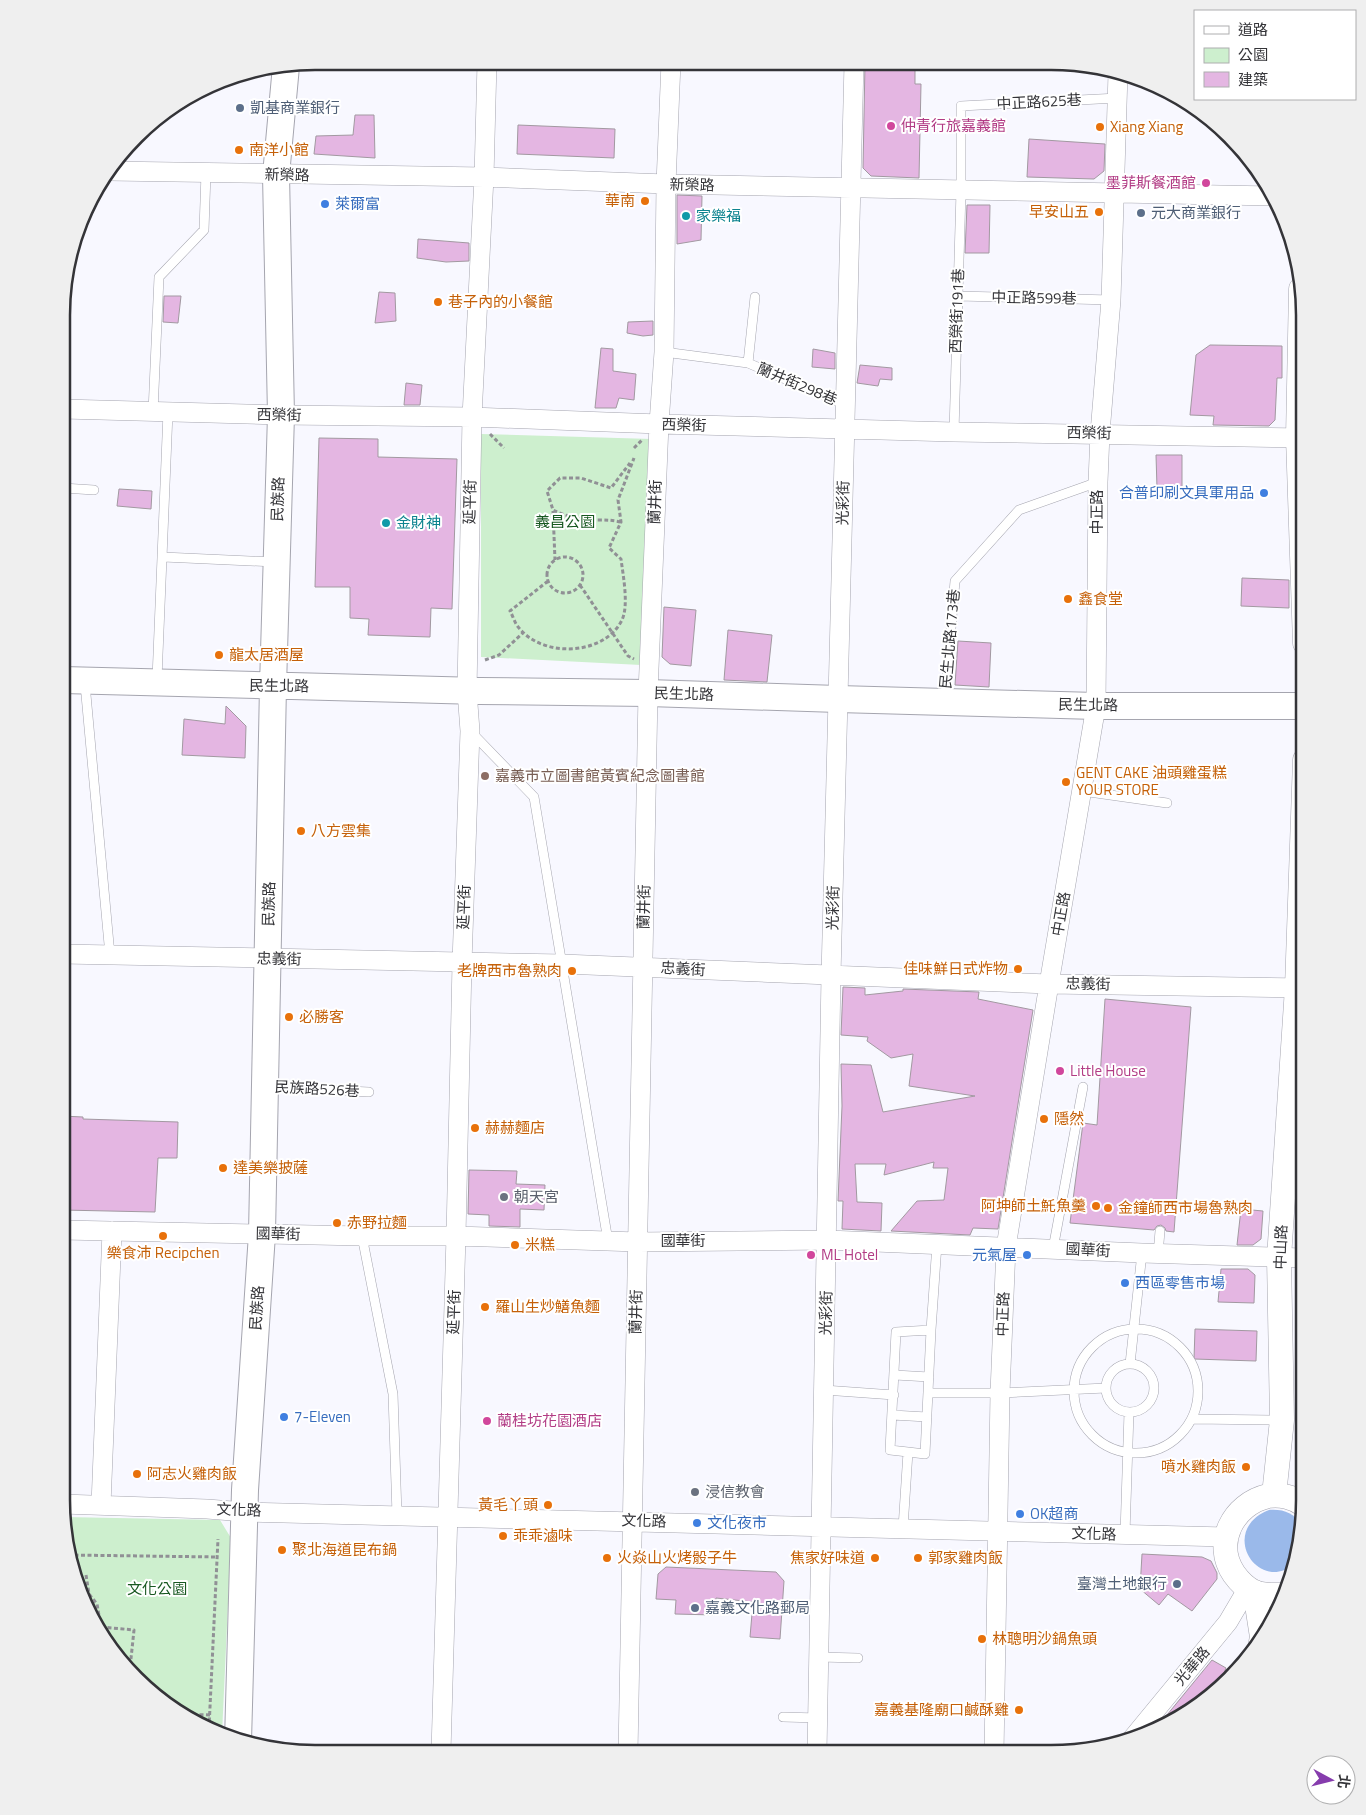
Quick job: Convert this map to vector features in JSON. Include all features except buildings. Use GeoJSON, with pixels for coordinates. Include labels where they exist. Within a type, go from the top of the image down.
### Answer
{"type":"FeatureCollection","features":[{"type":"Feature","properties":{"kind":"main road","name":"民族路"},"geometry":{"type":"LineString","coordinates":[[238,1733],[245,1512],[262,1234],[273,686],[281,415],[276,174],[285,72]]}},
{"type":"Feature","properties":{"kind":"main road","name":"民生北路"},"geometry":{"type":"LineString","coordinates":[[74,680],[467,691],[648,693],[1096,706],[1296,706]]}},
{"type":"Feature","properties":{"kind":"street","name":"延平街"},"geometry":{"type":"LineString","coordinates":[[441,1745],[470,731],[467,691],[472,417],[484,177],[487,70]]}},
{"type":"Feature","properties":{"kind":"street","name":"蘭井街"},"geometry":{"type":"LineString","coordinates":[[628,1745],[648,693],[659,424],[664,352],[666,184],[671,70]]}},
{"type":"Feature","properties":{"kind":"street","name":"光彩街"},"geometry":{"type":"LineString","coordinates":[[817,1745],[838,700],[854,70]]}},
{"type":"Feature","properties":{"kind":"street","name":"中正路"},"geometry":{"type":"LineString","coordinates":[[994,1745],[1000,1393],[1006,1246],[1096,706],[1098,482],[1110,300],[1118,79]]}},
{"type":"Feature","properties":{"kind":"street","name":"新榮路"},"geometry":{"type":"LineString","coordinates":[[117,171],[484,177],[666,184],[1265,196]]}},
{"type":"Feature","properties":{"kind":"street","name":"西榮街"},"geometry":{"type":"LineString","coordinates":[[70,410],[472,417],[954,432],[1100,433],[1296,438]]}},
{"type":"Feature","properties":{"kind":"street","name":"忠義街"},"geometry":{"type":"LineString","coordinates":[[70,954],[562,964],[1049,984],[1296,988]]}},
{"type":"Feature","properties":{"kind":"street","name":"中山路"},"geometry":{"type":"LineString","coordinates":[[1274,1495],[1282,1420],[1279,1258],[1296,1061]]}},
{"type":"Feature","properties":{"kind":"street","name":"國華街"},"geometry":{"type":"LineString","coordinates":[[70,1230],[456,1236],[638,1242],[827,1240],[1053,1248],[1150,1254],[1296,1258]]}},
{"type":"Feature","properties":{"kind":"street"},"geometry":{"type":"LineString","coordinates":[[101,1505],[112,1231]]}},
{"type":"Feature","properties":{"kind":"street"},"geometry":{"type":"LineString","coordinates":[[1277,1595],[1269,1595],[1252,1590],[1238,1579],[1230,1568],[1226,1555],[1226,1537],[1228,1528],[1235,1516],[1257,1498],[1274,1495],[1285,1496],[1296,1500]]}},
{"type":"Feature","properties":{"kind":"street","name":"文化路"},"geometry":{"type":"LineString","coordinates":[[70,1504],[245,1512],[1226,1537]]}},
{"type":"Feature","properties":{"kind":"street"},"geometry":{"type":"LineString","coordinates":[[1252,1590],[1260,1627]]}},
{"type":"Feature","properties":{"kind":"street","name":"光華路"},"geometry":{"type":"LineString","coordinates":[[1141,1727],[1252,1590]]}},
{"type":"Feature","properties":{"kind":"lane","name":"中正路625巷"},"geometry":{"type":"LineString","coordinates":[[961,106],[1118,98]]}},
{"type":"Feature","properties":{"kind":"lane","name":"西榮街191巷"},"geometry":{"type":"LineString","coordinates":[[954,432],[961,106]]}},
{"type":"Feature","properties":{"kind":"lane"},"geometry":{"type":"LineString","coordinates":[[157,683],[163,557],[159,277],[204,230],[206,173]]}},
{"type":"Feature","properties":{"kind":"lane","name":"中正路599巷"},"geometry":{"type":"LineString","coordinates":[[958,296],[1110,300]]}},
{"type":"Feature","properties":{"kind":"lane","name":"蘭井街298巷"},"geometry":{"type":"LineString","coordinates":[[748,363],[755,297]]}},
{"type":"Feature","properties":{"kind":"lane","name":"蘭井街298巷"},"geometry":{"type":"LineString","coordinates":[[664,352],[748,363],[846,405]]}},
{"type":"Feature","properties":{"kind":"lane","name":"民生北路173巷"},"geometry":{"type":"LineString","coordinates":[[945,702],[955,581],[1019,510],[1098,482]]}},
{"type":"Feature","properties":{"kind":"lane"},"geometry":{"type":"LineString","coordinates":[[70,488],[94,490]]}},
{"type":"Feature","properties":{"kind":"lane"},"geometry":{"type":"LineString","coordinates":[[163,557],[277,562]]}},
{"type":"Feature","properties":{"kind":"lane"},"geometry":{"type":"LineString","coordinates":[[74,680],[110,955]]}},
{"type":"Feature","properties":{"kind":"lane"},"geometry":{"type":"LineString","coordinates":[[470,731],[534,797],[608,1241]]}},
{"type":"Feature","properties":{"kind":"lane"},"geometry":{"type":"LineString","coordinates":[[1082,791],[1166,803]]}},
{"type":"Feature","properties":{"kind":"lane","name":"民族路526巷"},"geometry":{"type":"LineString","coordinates":[[265,1087],[369,1092]]}},
{"type":"Feature","properties":{"kind":"lane"},"geometry":{"type":"LineString","coordinates":[[1053,1248],[1083,1087]]}},
{"type":"Feature","properties":{"kind":"lane"},"geometry":{"type":"LineString","coordinates":[[1130,1364],[1134,1328],[1150,1254],[1160,1231]]}},
{"type":"Feature","properties":{"kind":"lane"},"geometry":{"type":"LineString","coordinates":[[362,1236],[393,1394],[397,1515]]}},
{"type":"Feature","properties":{"kind":"lane"},"geometry":{"type":"LineString","coordinates":[[931,1330],[896,1332],[890,1450],[925,1454],[937,1244]]}},
{"type":"Feature","properties":{"kind":"lane"},"geometry":{"type":"LineString","coordinates":[[1134,1328],[1152,1330],[1169,1338],[1183,1350],[1193,1365],[1198,1383],[1197,1401],[1192,1419],[1181,1435],[1166,1446],[1148,1453],[1128,1454],[1108,1448],[1091,1436],[1079,1419],[1074,1399],[1074,1378],[1082,1358],[1096,1342],[1114,1332],[1134,1328]]}},
{"type":"Feature","properties":{"kind":"lane"},"geometry":{"type":"LineString","coordinates":[[1130,1364],[1145,1368],[1153,1380],[1154,1388],[1150,1403],[1137,1411],[1130,1412],[1122,1411],[1116,1407],[1107,1395],[1106,1388],[1111,1373],[1123,1365],[1130,1364]]}},
{"type":"Feature","properties":{"kind":"lane"},"geometry":{"type":"LineString","coordinates":[[895,1375],[929,1377]]}},
{"type":"Feature","properties":{"kind":"lane"},"geometry":{"type":"LineString","coordinates":[[928,1393],[1000,1393],[1106,1388]]}},
{"type":"Feature","properties":{"kind":"lane"},"geometry":{"type":"LineString","coordinates":[[824,1390],[894,1395]]}},
{"type":"Feature","properties":{"kind":"lane"},"geometry":{"type":"LineString","coordinates":[[1125,1534],[1130,1412]]}},
{"type":"Feature","properties":{"kind":"lane"},"geometry":{"type":"LineString","coordinates":[[892,1415],[927,1417]]}},
{"type":"Feature","properties":{"kind":"lane"},"geometry":{"type":"LineString","coordinates":[[1192,1419],[1282,1420]]}},
{"type":"Feature","properties":{"kind":"lane"},"geometry":{"type":"LineString","coordinates":[[903,1528],[908,1452]]}},
{"type":"Feature","properties":{"kind":"lane"},"geometry":{"type":"LineString","coordinates":[[819,1657],[858,1658]]}},
{"type":"Feature","properties":{"kind":"lane"},"geometry":{"type":"LineString","coordinates":[[783,1717],[818,1718]]}},
{"type":"Feature","properties":{"kind":"path"},"geometry":{"type":"LineString","coordinates":[[548,581],[510,611],[519,628],[535,641],[570,650],[605,640],[613,633],[623,619],[625,600],[620,559],[609,548],[621,522],[618,500],[634,458],[612,488],[582,478],[560,478],[547,491],[552,510],[555,560],[548,570],[548,581],[551,586],[560,592],[571,592],[580,585],[583,574],[578,562],[567,557],[555,560]]}},
{"type":"Feature","properties":{"kind":"path"},"geometry":{"type":"LineString","coordinates":[[552,510],[562,515],[596,521],[607,519],[621,522]]}},
{"type":"Feature","properties":{"kind":"path"},"geometry":{"type":"LineString","coordinates":[[580,585],[628,656]]}},
{"type":"Feature","properties":{"kind":"path"},"geometry":{"type":"LineString","coordinates":[[481,662],[499,655],[524,632]]}},
{"type":"Feature","properties":{"kind":"path"},"geometry":{"type":"LineString","coordinates":[[210,1721],[218,1539]]}},
{"type":"Feature","properties":{"kind":"path"},"geometry":{"type":"LineString","coordinates":[[76,1555],[218,1557]]}},
{"type":"Feature","properties":{"kind":"path"},"geometry":{"type":"LineString","coordinates":[[86,1575],[89,1594],[98,1604],[99,1615]]}},
{"type":"Feature","properties":{"kind":"path"},"geometry":{"type":"LineString","coordinates":[[93,1604],[98,1604]]}},
{"type":"Feature","properties":{"kind":"path"},"geometry":{"type":"LineString","coordinates":[[107,1628],[134,1630],[131,1661]]}},
{"type":"Feature","properties":{"kind":"path"},"geometry":{"type":"LineString","coordinates":[[198,1715],[210,1715]]}},
{"type":"Feature","properties":{"kind":"green space","name":"義昌公園"},"geometry":{"type":"Polygon","coordinates":[[[481,434],[652,439],[641,665],[481,657],[481,434]]]}},
{"type":"Feature","properties":{"kind":"green space","name":"文化公園"},"geometry":{"type":"Polygon","coordinates":[[[71,1517],[220,1520],[231,1538],[222,1727],[179,1704],[166,1694],[142,1673],[111,1636],[95,1608],[83,1579],[75,1548],[71,1517]]]}},
{"type":"Feature","properties":{"kind":"water"},"geometry":{"type":"Polygon","coordinates":[[[1269,1510],[1279,1510],[1295,1517],[1294,1532],[1286,1568],[1280,1571],[1267,1571],[1256,1565],[1248,1555],[1245,1543],[1246,1531],[1254,1519],[1269,1510]]]}},
{"type":"Feature","properties":{"kind":"place","name":"凱基商業銀行"},"geometry":{"type":"Point","coordinates":[240,108]}},
{"type":"Feature","properties":{"kind":"place","name":"仲青行旅嘉義館"},"geometry":{"type":"Point","coordinates":[891,126]}},
{"type":"Feature","properties":{"kind":"place","name":"Xiang Xiang"},"geometry":{"type":"Point","coordinates":[1100,127]}},
{"type":"Feature","properties":{"kind":"place","name":"南洋小館"},"geometry":{"type":"Point","coordinates":[239,150]}},
{"type":"Feature","properties":{"kind":"place","name":"墨菲斯餐酒館"},"geometry":{"type":"Point","coordinates":[1206,183]}},
{"type":"Feature","properties":{"kind":"place","name":"華南"},"geometry":{"type":"Point","coordinates":[645,201]}},
{"type":"Feature","properties":{"kind":"place","name":"萊爾富"},"geometry":{"type":"Point","coordinates":[325,204]}},
{"type":"Feature","properties":{"kind":"place","name":"早安山五"},"geometry":{"type":"Point","coordinates":[1099,212]}},
{"type":"Feature","properties":{"kind":"place","name":"元大商業銀行"},"geometry":{"type":"Point","coordinates":[1141,213]}},
{"type":"Feature","properties":{"kind":"place","name":"家樂福"},"geometry":{"type":"Point","coordinates":[686,216]}},
{"type":"Feature","properties":{"kind":"place","name":"巷子內的小餐館"},"geometry":{"type":"Point","coordinates":[438,302]}},
{"type":"Feature","properties":{"kind":"place","name":"合普印刷文具軍用品"},"geometry":{"type":"Point","coordinates":[1264,493]}},
{"type":"Feature","properties":{"kind":"place","name":"金財神"},"geometry":{"type":"Point","coordinates":[386,523]}},
{"type":"Feature","properties":{"kind":"place","name":"鑫食堂"},"geometry":{"type":"Point","coordinates":[1068,599]}},
{"type":"Feature","properties":{"kind":"place","name":"龍太居酒屋"},"geometry":{"type":"Point","coordinates":[219,655]}},
{"type":"Feature","properties":{"kind":"place","name":"嘉義市立圖書館黃賓紀念圖書館"},"geometry":{"type":"Point","coordinates":[485,776]}},
{"type":"Feature","properties":{"kind":"place","name":"GENT CAKE 油頭雞蛋糕 YOUR STORE"},"geometry":{"type":"Point","coordinates":[1066,782]}},
{"type":"Feature","properties":{"kind":"place","name":"八方雲集"},"geometry":{"type":"Point","coordinates":[301,831]}},
{"type":"Feature","properties":{"kind":"place","name":"佳味鮮日式炸物"},"geometry":{"type":"Point","coordinates":[1018,969]}},
{"type":"Feature","properties":{"kind":"place","name":"老牌西市魯熟肉"},"geometry":{"type":"Point","coordinates":[572,971]}},
{"type":"Feature","properties":{"kind":"place","name":"必勝客"},"geometry":{"type":"Point","coordinates":[289,1017]}},
{"type":"Feature","properties":{"kind":"place","name":"Little House"},"geometry":{"type":"Point","coordinates":[1060,1071]}},
{"type":"Feature","properties":{"kind":"place","name":"隱然"},"geometry":{"type":"Point","coordinates":[1044,1119]}},
{"type":"Feature","properties":{"kind":"place","name":"赫赫麵店"},"geometry":{"type":"Point","coordinates":[475,1128]}},
{"type":"Feature","properties":{"kind":"place","name":"達美樂披薩"},"geometry":{"type":"Point","coordinates":[223,1168]}},
{"type":"Feature","properties":{"kind":"place","name":"朝天宮"},"geometry":{"type":"Point","coordinates":[504,1197]}},
{"type":"Feature","properties":{"kind":"place","name":"阿坤師土魠魚羹"},"geometry":{"type":"Point","coordinates":[1096,1206]}},
{"type":"Feature","properties":{"kind":"place","name":"金鐘師西市場魯熟肉"},"geometry":{"type":"Point","coordinates":[1108,1208]}},
{"type":"Feature","properties":{"kind":"place","name":"赤野拉麵"},"geometry":{"type":"Point","coordinates":[337,1223]}},
{"type":"Feature","properties":{"kind":"place","name":"樂食沛 Recipchen"},"geometry":{"type":"Point","coordinates":[163,1236]}},
{"type":"Feature","properties":{"kind":"place","name":"米糕"},"geometry":{"type":"Point","coordinates":[515,1245]}},
{"type":"Feature","properties":{"kind":"place","name":"ML Hotel"},"geometry":{"type":"Point","coordinates":[811,1255]}},
{"type":"Feature","properties":{"kind":"place","name":"元氣屋"},"geometry":{"type":"Point","coordinates":[1027,1255]}},
{"type":"Feature","properties":{"kind":"place","name":"西區零售市場"},"geometry":{"type":"Point","coordinates":[1125,1283]}},
{"type":"Feature","properties":{"kind":"place","name":"羅山生炒鱔魚麵"},"geometry":{"type":"Point","coordinates":[485,1307]}},
{"type":"Feature","properties":{"kind":"place","name":"7-Eleven"},"geometry":{"type":"Point","coordinates":[284,1417]}},
{"type":"Feature","properties":{"kind":"place","name":"蘭桂坊花園酒店"},"geometry":{"type":"Point","coordinates":[487,1421]}},
{"type":"Feature","properties":{"kind":"place","name":"噴水雞肉飯"},"geometry":{"type":"Point","coordinates":[1246,1467]}},
{"type":"Feature","properties":{"kind":"place","name":"阿志火雞肉飯"},"geometry":{"type":"Point","coordinates":[137,1474]}},
{"type":"Feature","properties":{"kind":"place","name":"浸信教會"},"geometry":{"type":"Point","coordinates":[695,1492]}},
{"type":"Feature","properties":{"kind":"place","name":"黃毛丫頭"},"geometry":{"type":"Point","coordinates":[548,1505]}},
{"type":"Feature","properties":{"kind":"place","name":"OK超商"},"geometry":{"type":"Point","coordinates":[1020,1514]}},
{"type":"Feature","properties":{"kind":"place","name":"文化夜市"},"geometry":{"type":"Point","coordinates":[697,1523]}},
{"type":"Feature","properties":{"kind":"place","name":"乖乖滷味"},"geometry":{"type":"Point","coordinates":[503,1536]}},
{"type":"Feature","properties":{"kind":"place","name":"聚北海道昆布鍋"},"geometry":{"type":"Point","coordinates":[282,1550]}},
{"type":"Feature","properties":{"kind":"place","name":"火焱山火烤骰子牛"},"geometry":{"type":"Point","coordinates":[607,1558]}},
{"type":"Feature","properties":{"kind":"place","name":"焦家好味道"},"geometry":{"type":"Point","coordinates":[875,1558]}},
{"type":"Feature","properties":{"kind":"place","name":"郭家雞肉飯"},"geometry":{"type":"Point","coordinates":[918,1558]}},
{"type":"Feature","properties":{"kind":"place","name":"臺灣土地銀行"},"geometry":{"type":"Point","coordinates":[1177,1584]}},
{"type":"Feature","properties":{"kind":"place","name":"嘉義文化路郵局"},"geometry":{"type":"Point","coordinates":[695,1608]}},
{"type":"Feature","properties":{"kind":"place","name":"林聰明沙鍋魚頭"},"geometry":{"type":"Point","coordinates":[982,1639]}},
{"type":"Feature","properties":{"kind":"place","name":"嘉義基隆廟口鹹酥雞"},"geometry":{"type":"Point","coordinates":[1019,1710]}}]}
